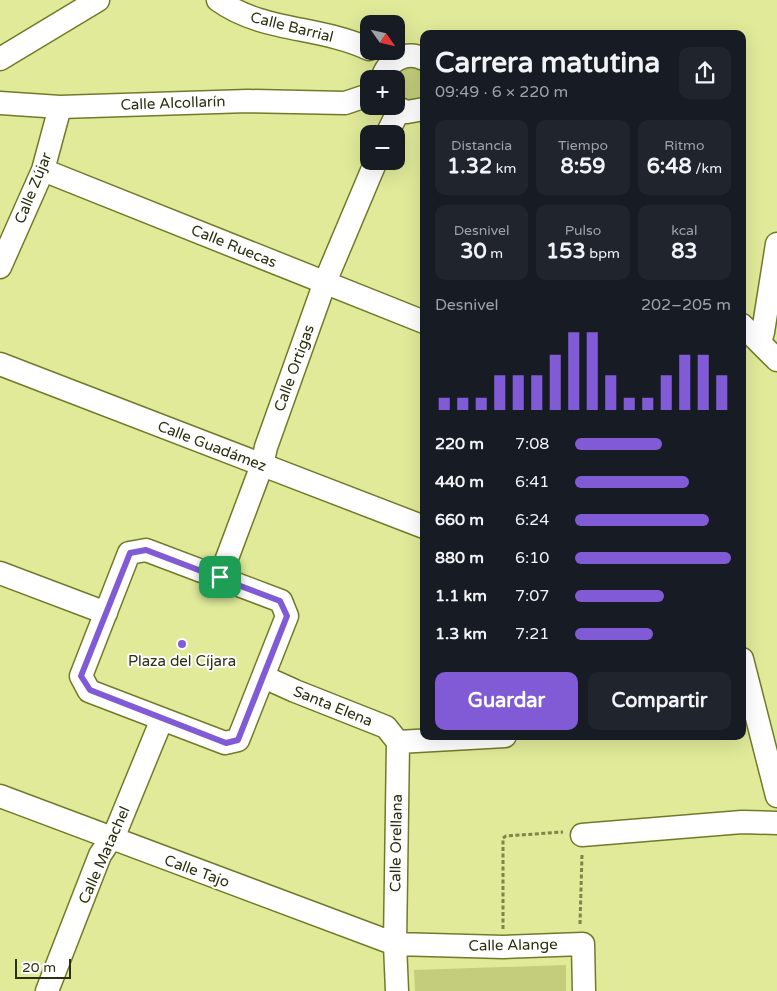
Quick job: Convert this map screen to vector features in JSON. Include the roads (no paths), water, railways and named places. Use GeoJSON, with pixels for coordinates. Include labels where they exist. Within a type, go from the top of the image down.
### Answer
{"type":"FeatureCollection","features":[{"type":"Feature","properties":{"kind":"street"},"geometry":{"type":"LineString","coordinates":[[0,59],[98,0]]}},
{"type":"Feature","properties":{"kind":"street","name":"Calle Barrial"},"geometry":{"type":"LineString","coordinates":[[218,0],[242,15],[360,46]]}},
{"type":"Feature","properties":{"kind":"street"},"geometry":{"type":"LineString","coordinates":[[382,65],[404,56],[412,55],[420,58]]}},
{"type":"Feature","properties":{"kind":"street","name":"Calle Alcollarín"},"geometry":{"type":"LineString","coordinates":[[345,103],[360,98]]}},
{"type":"Feature","properties":{"kind":"street","name":"Calle Alcollarín"},"geometry":{"type":"LineString","coordinates":[[0,103],[60,107],[248,101],[360,104]]}},
{"type":"Feature","properties":{"kind":"street","name":"Calle Zújar"},"geometry":{"type":"LineString","coordinates":[[0,267],[43,170],[60,107]]}},
{"type":"Feature","properties":{"kind":"street"},"geometry":{"type":"LineString","coordinates":[[405,111],[420,110]]}},
{"type":"Feature","properties":{"kind":"street","name":"Calle Ruecas"},"geometry":{"type":"LineString","coordinates":[[43,170],[420,320]]}},
{"type":"Feature","properties":{"kind":"street","name":"Calle Ortigas"},"geometry":{"type":"LineString","coordinates":[[220,577],[262,465],[266,447],[325,282],[372,170]]}},
{"type":"Feature","properties":{"kind":"street"},"geometry":{"type":"LineString","coordinates":[[760,342],[777,244]]}},
{"type":"Feature","properties":{"kind":"street"},"geometry":{"type":"LineString","coordinates":[[746,329],[777,360]]}},
{"type":"Feature","properties":{"kind":"street","name":"Calle Guadámez"},"geometry":{"type":"LineString","coordinates":[[0,364],[420,525]]}},
{"type":"Feature","properties":{"kind":"street"},"geometry":{"type":"LineString","coordinates":[[146,550],[220,577],[280,601],[287,616],[238,740],[226,743],[90,690],[81,676],[130,553],[146,550]]}},
{"type":"Feature","properties":{"kind":"street"},"geometry":{"type":"LineString","coordinates":[[0,573],[106,613]]}},
{"type":"Feature","properties":{"kind":"street","name":"Santa Elena"},"geometry":{"type":"LineString","coordinates":[[264,677],[386,727],[398,742]]}},
{"type":"Feature","properties":{"kind":"street"},"geometry":{"type":"LineString","coordinates":[[746,687],[751,722],[774,772],[777,796]]}},
{"type":"Feature","properties":{"kind":"street","name":"Calle Matachel"},"geometry":{"type":"LineString","coordinates":[[47,991],[100,855],[116,831],[162,719]]}},
{"type":"Feature","properties":{"kind":"street"},"geometry":{"type":"LineString","coordinates":[[398,742],[434,740]]}},
{"type":"Feature","properties":{"kind":"street","name":"Calle Orellana"},"geometry":{"type":"LineString","coordinates":[[397,991],[395,944],[398,742]]}},
{"type":"Feature","properties":{"kind":"street","name":"Calle Tajo"},"geometry":{"type":"LineString","coordinates":[[0,796],[110,839],[395,944]]}},
{"type":"Feature","properties":{"kind":"street"},"geometry":{"type":"LineString","coordinates":[[582,835],[742,822],[777,823]]}},
{"type":"Feature","properties":{"kind":"street","name":"Calle Alange"},"geometry":{"type":"LineString","coordinates":[[395,944],[503,947],[583,944],[584,991]]}},
{"type":"Feature","properties":{"kind":"place","name":"Plaza del Cíjara"},"geometry":{"type":"Point","coordinates":[182,644]}}]}
